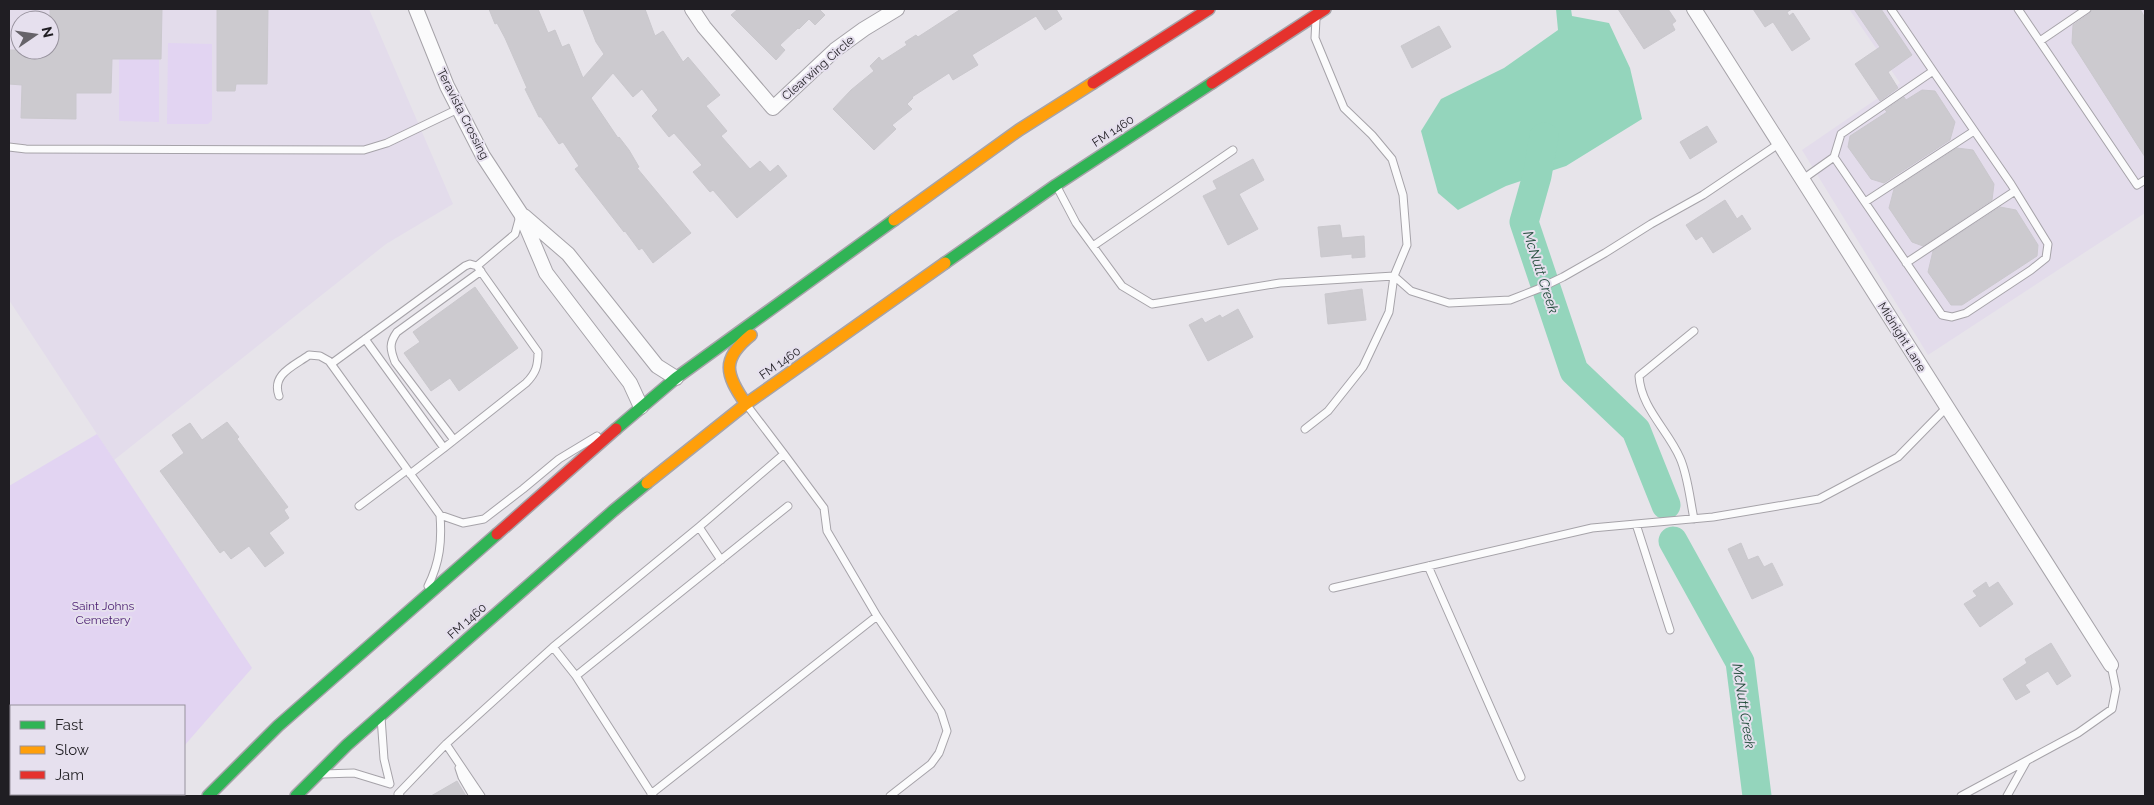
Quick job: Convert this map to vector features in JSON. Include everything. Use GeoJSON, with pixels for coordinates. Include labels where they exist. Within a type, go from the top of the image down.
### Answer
{"type":"FeatureCollection","features":[{"type":"Feature","properties":{"kind":"main road"},"geometry":{"type":"LineString","coordinates":[[208,796],[278,726],[676,378],[1020,130],[1209,9]]}},
{"type":"Feature","properties":{"kind":"main road","name":"FM 1460"},"geometry":{"type":"LineString","coordinates":[[296,796],[346,745],[613,511],[746,404],[1056,185],[1320,11]]}},
{"type":"Feature","properties":{"kind":"main road"},"geometry":{"type":"LineString","coordinates":[[746,404],[733,387],[729,367],[734,352],[793,294]]}},
{"type":"Feature","properties":{"kind":"street","name":"Teravista Crossing"},"geometry":{"type":"LineString","coordinates":[[416,9],[458,109],[483,156],[521,214],[546,273],[630,383],[641,407]]}},
{"type":"Feature","properties":{"kind":"street","name":"Clearwing Circle"},"geometry":{"type":"LineString","coordinates":[[692,9],[773,108],[835,50],[864,29],[897,9]]}},
{"type":"Feature","properties":{"kind":"street","name":"Midnight Lane"},"geometry":{"type":"LineString","coordinates":[[1694,9],[2111,665]]}},
{"type":"Feature","properties":{"kind":"street","name":"Teravista Crossing"},"geometry":{"type":"LineString","coordinates":[[521,214],[568,254],[657,366],[676,378]]}},
{"type":"Feature","properties":{"kind":"lane"},"geometry":{"type":"LineString","coordinates":[[1834,157],[1942,315],[1952,317],[1966,314],[2046,258],[2048,244],[2015,191],[1891,9]]}},
{"type":"Feature","properties":{"kind":"lane"},"geometry":{"type":"LineString","coordinates":[[2018,9],[2137,185],[2145,180]]}},
{"type":"Feature","properties":{"kind":"lane"},"geometry":{"type":"LineString","coordinates":[[2040,41],[2087,9]]}},
{"type":"Feature","properties":{"kind":"lane"},"geometry":{"type":"LineString","coordinates":[[1305,429],[1328,411],[1363,368],[1389,312],[1394,276],[1407,245],[1403,195],[1392,159],[1372,135],[1344,108],[1315,38],[1320,11]]}},
{"type":"Feature","properties":{"kind":"lane"},"geometry":{"type":"LineString","coordinates":[[1803,179],[1834,157],[1841,134],[1918,79],[1933,71]]}},
{"type":"Feature","properties":{"kind":"lane"},"geometry":{"type":"LineString","coordinates":[[9,147],[26,149],[364,150],[387,143],[458,109]]}},
{"type":"Feature","properties":{"kind":"lane"},"geometry":{"type":"LineString","coordinates":[[1865,202],[1974,131]]}},
{"type":"Feature","properties":{"kind":"lane"},"geometry":{"type":"LineString","coordinates":[[1056,185],[1076,223],[1122,286],[1152,304],[1280,283],[1394,276],[1411,291],[1449,302],[1510,300],[1563,277],[1703,195],[1780,143]]}},
{"type":"Feature","properties":{"kind":"lane"},"geometry":{"type":"LineString","coordinates":[[1093,246],[1234,150]]}},
{"type":"Feature","properties":{"kind":"lane"},"geometry":{"type":"LineString","coordinates":[[1906,263],[2015,191]]}},
{"type":"Feature","properties":{"kind":"lane"},"geometry":{"type":"LineString","coordinates":[[454,440],[395,362],[390,351],[390,341],[397,332],[479,269],[515,234],[521,214]]}},
{"type":"Feature","properties":{"kind":"lane"},"geometry":{"type":"LineString","coordinates":[[331,364],[470,264],[479,269],[538,352],[538,365],[534,375],[526,383],[444,448],[360,506]]}},
{"type":"Feature","properties":{"kind":"lane"},"geometry":{"type":"LineString","coordinates":[[1694,331],[1639,376],[1644,400],[1681,460],[1694,519]]}},
{"type":"Feature","properties":{"kind":"lane"},"geometry":{"type":"LineString","coordinates":[[365,339],[444,448]]}},
{"type":"Feature","properties":{"kind":"lane"},"geometry":{"type":"LineString","coordinates":[[279,396],[276,386],[279,377],[309,355],[320,356],[331,364],[440,515],[440,556],[434,574],[420,602]]}},
{"type":"Feature","properties":{"kind":"lane"},"geometry":{"type":"LineString","coordinates":[[746,404],[824,508],[827,531],[877,616],[941,712],[947,731],[943,744],[931,764],[890,796]]}},
{"type":"Feature","properties":{"kind":"lane"},"geometry":{"type":"LineString","coordinates":[[1334,588],[1592,528],[1694,519],[1819,499],[1898,457],[1946,408]]}},
{"type":"Feature","properties":{"kind":"lane"},"geometry":{"type":"LineString","coordinates":[[440,515],[463,523],[484,519],[524,489],[558,459],[587,441],[619,427]]}},
{"type":"Feature","properties":{"kind":"lane"},"geometry":{"type":"LineString","coordinates":[[381,715],[384,759],[390,784],[398,796],[446,744],[553,647],[699,527],[784,454]]}},
{"type":"Feature","properties":{"kind":"lane"},"geometry":{"type":"LineString","coordinates":[[576,676],[788,506]]}},
{"type":"Feature","properties":{"kind":"lane"},"geometry":{"type":"LineString","coordinates":[[1636,524],[1670,630]]}},
{"type":"Feature","properties":{"kind":"lane"},"geometry":{"type":"LineString","coordinates":[[699,527],[721,560]]}},
{"type":"Feature","properties":{"kind":"lane"},"geometry":{"type":"LineString","coordinates":[[1428,566],[1521,778]]}},
{"type":"Feature","properties":{"kind":"lane"},"geometry":{"type":"LineString","coordinates":[[553,647],[576,676],[652,795],[877,616]]}},
{"type":"Feature","properties":{"kind":"lane"},"geometry":{"type":"LineString","coordinates":[[1961,796],[2078,733],[2112,709],[2116,688],[2111,665]]}},
{"type":"Feature","properties":{"kind":"lane"},"geometry":{"type":"LineString","coordinates":[[446,744],[480,796]]}},
{"type":"Feature","properties":{"kind":"lane"},"geometry":{"type":"LineString","coordinates":[[458,761],[462,777],[473,796]]}},
{"type":"Feature","properties":{"kind":"lane"},"geometry":{"type":"LineString","coordinates":[[2007,796],[2027,761]]}},
{"type":"Feature","properties":{"kind":"lane"},"geometry":{"type":"LineString","coordinates":[[317,775],[354,773],[390,784]]}},
{"type":"Feature","properties":{"kind":"shaded area"},"geometry":{"type":"Polygon","coordinates":[[[9,9],[369,9],[453,204],[386,244],[114,460],[9,300],[9,9]]]}},
{"type":"Feature","properties":{"kind":"shaded area"},"geometry":{"type":"Polygon","coordinates":[[[1556,9],[1571,9],[1572,16],[1609,23],[1630,68],[1642,119],[1566,166],[1506,186],[1458,210],[1438,193],[1421,131],[1441,99],[1504,68],[1558,30],[1556,9]]]}},
{"type":"Feature","properties":{"kind":"shaded area"},"geometry":{"type":"Polygon","coordinates":[[[1849,9],[2145,9],[2145,213],[1928,355],[1802,150],[1900,83],[1849,9]]]}},
{"type":"Feature","properties":{"kind":"green space"},"geometry":{"type":"Polygon","coordinates":[[[168,43],[212,44],[212,120],[208,124],[167,124],[168,43]]]}},
{"type":"Feature","properties":{"kind":"green space"},"geometry":{"type":"Polygon","coordinates":[[[119,59],[159,59],[159,122],[119,121],[119,59]]]}},
{"type":"Feature","properties":{"kind":"green space","name":"Saint Johns Cemetery"},"geometry":{"type":"Polygon","coordinates":[[[97,434],[252,668],[185,745],[185,705],[10,706],[9,486],[97,434]]]}},
{"type":"Feature","properties":{"kind":"green space"},"geometry":{"type":"Polygon","coordinates":[[[68,795],[140,795],[139,796],[68,795]]]}},
{"type":"Feature","properties":{"kind":"building"},"geometry":{"type":"Polygon","coordinates":[[[162,9],[161,59],[112,59],[111,93],[76,93],[76,119],[21,118],[22,85],[9,84],[9,50],[10,60],[60,60],[60,10],[50,10],[162,9]]]}},
{"type":"Feature","properties":{"kind":"building"},"geometry":{"type":"Polygon","coordinates":[[[217,9],[268,9],[267,84],[236,84],[235,91],[217,91],[217,9]]]}},
{"type":"Feature","properties":{"kind":"building"},"geometry":{"type":"Polygon","coordinates":[[[489,9],[538,9],[548,33],[555,30],[562,47],[569,44],[583,78],[604,54],[596,42],[583,9],[645,9],[655,36],[663,31],[683,62],[688,57],[720,95],[706,106],[727,131],[721,136],[750,169],[760,161],[770,172],[778,165],[787,176],[737,218],[713,190],[710,192],[693,172],[702,165],[674,133],[669,137],[652,116],[658,110],[642,89],[633,97],[613,73],[591,98],[618,138],[629,150],[639,167],[637,168],[691,233],[653,263],[642,248],[639,250],[624,232],[575,169],[579,166],[563,142],[559,144],[541,117],[539,117],[525,89],[527,88],[505,38],[497,23],[495,24],[489,9]]]}},
{"type":"Feature","properties":{"kind":"building"},"geometry":{"type":"Polygon","coordinates":[[[738,9],[819,9],[825,15],[815,25],[809,19],[798,28],[780,45],[785,50],[776,60],[731,15],[738,9]]]}},
{"type":"Feature","properties":{"kind":"building"},"geometry":{"type":"Polygon","coordinates":[[[961,9],[1056,9],[1062,19],[1045,30],[1036,16],[972,55],[978,65],[953,80],[949,73],[912,97],[907,104],[912,109],[892,125],[896,129],[874,150],[833,109],[851,90],[874,71],[870,66],[879,57],[882,61],[907,45],[905,42],[916,35],[918,37],[961,9]]]}},
{"type":"Feature","properties":{"kind":"building"},"geometry":{"type":"Polygon","coordinates":[[[1618,9],[1668,9],[1676,21],[1672,24],[1675,30],[1644,49],[1618,9]]]}},
{"type":"Feature","properties":{"kind":"building"},"geometry":{"type":"Polygon","coordinates":[[[1753,9],[1792,9],[1787,12],[1789,16],[1793,13],[1810,39],[1792,51],[1773,22],[1765,27],[1753,9]]]}},
{"type":"Feature","properties":{"kind":"building"},"geometry":{"type":"Polygon","coordinates":[[[1854,9],[1881,9],[1912,55],[1888,72],[1898,88],[1880,101],[1855,64],[1880,47],[1854,9]]]}},
{"type":"Feature","properties":{"kind":"building"},"geometry":{"type":"Polygon","coordinates":[[[2092,9],[2140,9],[2145,18],[2145,157],[2072,43],[2073,25],[2090,13],[2092,9]]]}},
{"type":"Feature","properties":{"kind":"building"},"geometry":{"type":"Polygon","coordinates":[[[1439,26],[1451,47],[1412,68],[1401,46],[1439,26]]]}},
{"type":"Feature","properties":{"kind":"building"},"geometry":{"type":"Polygon","coordinates":[[[1922,90],[1935,91],[1955,122],[1950,140],[1884,183],[1871,179],[1848,147],[1850,136],[1887,112],[1885,110],[1904,97],[1906,100],[1922,90]]]}},
{"type":"Feature","properties":{"kind":"building"},"geometry":{"type":"Polygon","coordinates":[[[1707,126],[1717,142],[1690,159],[1680,142],[1707,126]]]}},
{"type":"Feature","properties":{"kind":"building"},"geometry":{"type":"Polygon","coordinates":[[[1957,148],[1973,150],[1994,184],[1992,200],[1923,246],[1912,242],[1889,208],[1894,189],[1957,148]]]}},
{"type":"Feature","properties":{"kind":"building"},"geometry":{"type":"Polygon","coordinates":[[[1253,159],[1264,180],[1239,194],[1258,229],[1228,245],[1203,196],[1217,189],[1213,181],[1253,159]]]}},
{"type":"Feature","properties":{"kind":"building"},"geometry":{"type":"Polygon","coordinates":[[[1725,200],[1737,219],[1742,215],[1751,229],[1713,253],[1702,236],[1696,240],[1686,225],[1725,200]]]}},
{"type":"Feature","properties":{"kind":"building"},"geometry":{"type":"Polygon","coordinates":[[[2000,207],[2016,210],[2038,245],[2037,256],[1962,305],[1951,305],[1928,272],[1933,251],[2000,207]]]}},
{"type":"Feature","properties":{"kind":"building"},"geometry":{"type":"Polygon","coordinates":[[[1340,225],[1342,238],[1364,236],[1365,257],[1352,258],[1352,254],[1321,257],[1318,227],[1340,225]]]}},
{"type":"Feature","properties":{"kind":"building"},"geometry":{"type":"Polygon","coordinates":[[[475,287],[518,348],[459,391],[450,378],[431,391],[404,353],[420,342],[413,332],[475,287]]]}},
{"type":"Feature","properties":{"kind":"building"},"geometry":{"type":"Polygon","coordinates":[[[1362,289],[1366,320],[1328,324],[1325,294],[1362,289]]]}},
{"type":"Feature","properties":{"kind":"building"},"geometry":{"type":"Polygon","coordinates":[[[1238,309],[1253,337],[1208,361],[1189,325],[1202,318],[1205,323],[1220,315],[1222,318],[1238,309]]]}},
{"type":"Feature","properties":{"kind":"building"},"geometry":{"type":"Polygon","coordinates":[[[227,422],[239,437],[237,439],[288,507],[284,510],[289,518],[269,533],[284,553],[265,567],[249,546],[231,559],[224,550],[220,553],[160,471],[184,453],[172,435],[190,423],[202,440],[227,422]]]}},
{"type":"Feature","properties":{"kind":"building"},"geometry":{"type":"Polygon","coordinates":[[[1741,543],[1748,560],[1758,556],[1764,567],[1772,563],[1783,585],[1752,599],[1728,549],[1741,543]]]}},
{"type":"Feature","properties":{"kind":"building"},"geometry":{"type":"Polygon","coordinates":[[[1986,582],[1989,588],[1998,582],[2013,604],[1980,627],[1964,604],[1977,596],[1973,591],[1986,582]]]}},
{"type":"Feature","properties":{"kind":"building"},"geometry":{"type":"Polygon","coordinates":[[[2051,643],[2071,676],[2057,685],[2048,671],[2025,685],[2030,692],[2016,700],[2003,679],[2027,663],[2025,659],[2051,643]]]}},
{"type":"Feature","properties":{"kind":"building"},"geometry":{"type":"Polygon","coordinates":[[[457,781],[466,796],[431,796],[457,781]]]}},
{"type":"Feature","properties":{"kind":"waterway","name":"McNutt Creek"},"geometry":{"type":"LineString","coordinates":[[1544,137],[1537,176],[1524,222],[1574,371],[1636,430],[1666,505]]}},
{"type":"Feature","properties":{"kind":"waterway","name":"McNutt Creek"},"geometry":{"type":"LineString","coordinates":[[1673,541],[1740,662],[1757,796]]}},
{"type":"Feature","properties":{"kind":"traffic: fast"},"geometry":{"type":"LineString","coordinates":[[945,263],[1056,185],[1212,83]]}},
{"type":"Feature","properties":{"kind":"traffic: fast"},"geometry":{"type":"LineString","coordinates":[[616,429],[676,378],[894,220]]}},
{"type":"Feature","properties":{"kind":"traffic: fast"},"geometry":{"type":"LineString","coordinates":[[296,796],[347,745],[647,483]]}},
{"type":"Feature","properties":{"kind":"traffic: fast"},"geometry":{"type":"LineString","coordinates":[[208,796],[278,726],[497,534]]}},
{"type":"Feature","properties":{"kind":"traffic: slow"},"geometry":{"type":"LineString","coordinates":[[894,220],[1019,130],[1093,83]]}},
{"type":"Feature","properties":{"kind":"traffic: slow"},"geometry":{"type":"LineString","coordinates":[[647,483],[746,404],[945,263]]}},
{"type":"Feature","properties":{"kind":"traffic: slow"},"geometry":{"type":"LineString","coordinates":[[746,404],[734,384],[729,367],[735,352],[751,335]]}},
{"type":"Feature","properties":{"kind":"traffic: jam"},"geometry":{"type":"LineString","coordinates":[[1093,83],[1209,9]]}},
{"type":"Feature","properties":{"kind":"traffic: jam"},"geometry":{"type":"LineString","coordinates":[[1212,83],[1325,9]]}},
{"type":"Feature","properties":{"kind":"traffic: jam"},"geometry":{"type":"LineString","coordinates":[[497,534],[616,429]]}}]}
